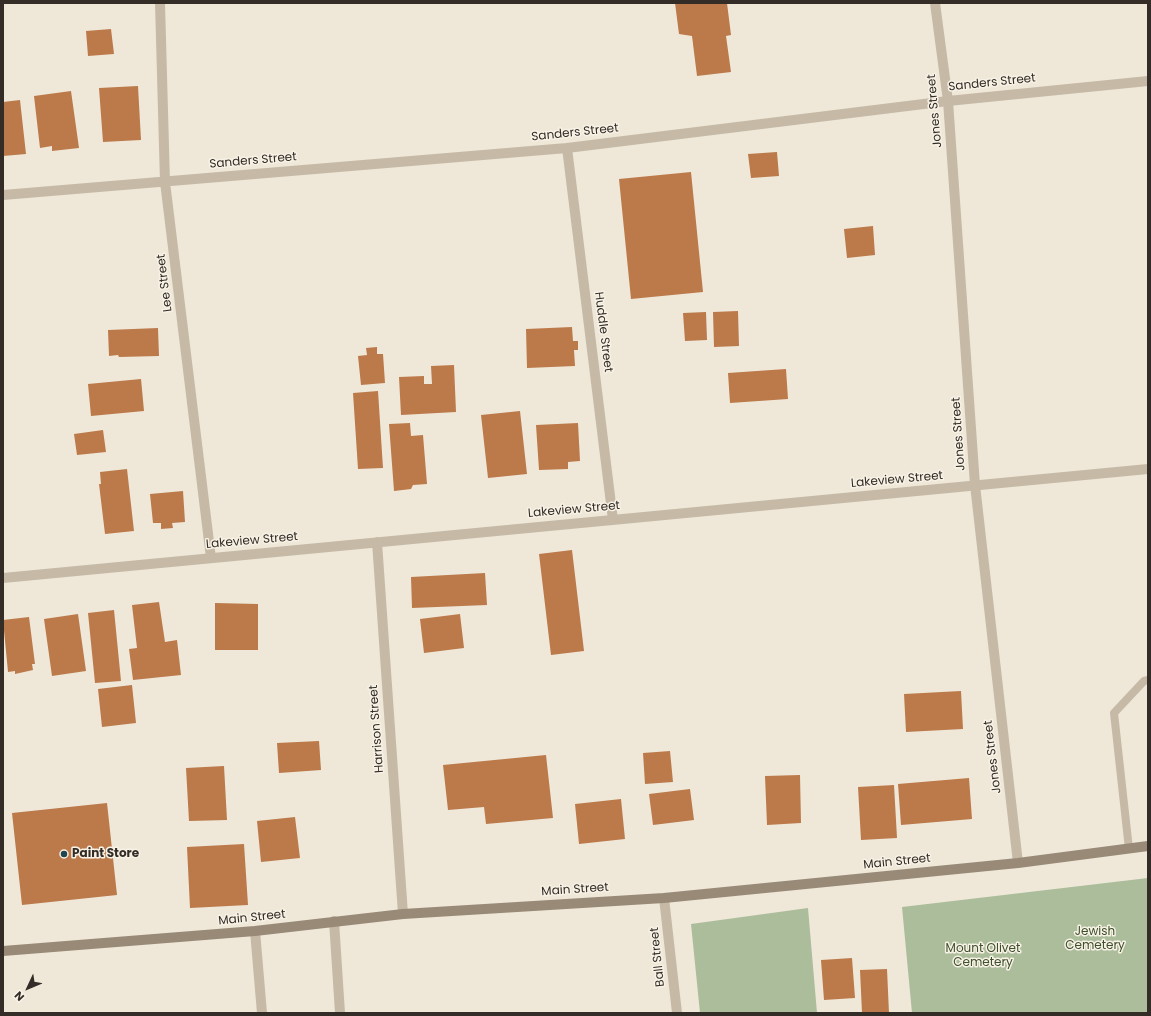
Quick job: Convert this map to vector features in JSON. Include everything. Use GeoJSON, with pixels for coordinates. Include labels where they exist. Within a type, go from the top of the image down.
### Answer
{"type":"FeatureCollection","features":[{"type":"Feature","properties":{"kind":"main road","name":"Main Street"},"geometry":{"type":"LineString","coordinates":[[3,951],[255,931],[403,914],[664,898],[1018,862],[1148,846]]}},
{"type":"Feature","properties":{"kind":"street","name":"Lee Street"},"geometry":{"type":"LineString","coordinates":[[160,3],[165,182],[211,558]]}},
{"type":"Feature","properties":{"kind":"street","name":"Jones Street"},"geometry":{"type":"LineString","coordinates":[[936,3],[948,101],[975,485],[1018,862]]}},
{"type":"Feature","properties":{"kind":"street","name":"Sanders Street"},"geometry":{"type":"LineString","coordinates":[[3,195],[567,148],[948,101],[1148,81]]}},
{"type":"Feature","properties":{"kind":"street","name":"Huddle Street"},"geometry":{"type":"LineString","coordinates":[[567,148],[613,520]]}},
{"type":"Feature","properties":{"kind":"street","name":"Lakeview Street"},"geometry":{"type":"LineString","coordinates":[[3,578],[1148,469]]}},
{"type":"Feature","properties":{"kind":"street","name":"Harrison Street"},"geometry":{"type":"LineString","coordinates":[[377,542],[403,914]]}},
{"type":"Feature","properties":{"kind":"street","name":"Ball Street"},"geometry":{"type":"LineString","coordinates":[[664,898],[677,1013]]}},
{"type":"Feature","properties":{"kind":"street"},"geometry":{"type":"LineString","coordinates":[[334,921],[340,1013]]}},
{"type":"Feature","properties":{"kind":"street"},"geometry":{"type":"LineString","coordinates":[[255,931],[262,1013]]}},
{"type":"Feature","properties":{"kind":"lane"},"geometry":{"type":"LineString","coordinates":[[1129,849],[1114,713],[1144,681],[1148,680]]}},
{"type":"Feature","properties":{"kind":"green space"},"geometry":{"type":"Polygon","coordinates":[[[1148,878],[1148,1013],[912,1013],[902,907],[1148,878]]]}},
{"type":"Feature","properties":{"kind":"green space"},"geometry":{"type":"Polygon","coordinates":[[[808,908],[817,1013],[700,1013],[691,924],[808,908]]]}},
{"type":"Feature","properties":{"kind":"building"},"geometry":{"type":"Polygon","coordinates":[[[675,3],[727,3],[731,35],[726,36],[731,72],[697,76],[692,36],[679,34],[675,3]]]}},
{"type":"Feature","properties":{"kind":"building"},"geometry":{"type":"Polygon","coordinates":[[[111,29],[114,54],[88,56],[86,31],[111,29]]]}},
{"type":"Feature","properties":{"kind":"building"},"geometry":{"type":"Polygon","coordinates":[[[138,86],[141,140],[103,142],[99,88],[138,86]]]}},
{"type":"Feature","properties":{"kind":"building"},"geometry":{"type":"Polygon","coordinates":[[[71,91],[79,148],[52,151],[52,146],[40,148],[34,96],[71,91]]]}},
{"type":"Feature","properties":{"kind":"building"},"geometry":{"type":"Polygon","coordinates":[[[20,100],[26,154],[3,156],[3,102],[20,100]]]}},
{"type":"Feature","properties":{"kind":"building"},"geometry":{"type":"Polygon","coordinates":[[[777,152],[779,176],[751,178],[748,154],[777,152]]]}},
{"type":"Feature","properties":{"kind":"building"},"geometry":{"type":"Polygon","coordinates":[[[691,172],[703,292],[631,299],[619,179],[691,172]]]}},
{"type":"Feature","properties":{"kind":"building"},"geometry":{"type":"Polygon","coordinates":[[[873,226],[875,255],[847,258],[844,229],[873,226]]]}},
{"type":"Feature","properties":{"kind":"building"},"geometry":{"type":"Polygon","coordinates":[[[738,311],[739,346],[714,347],[713,312],[738,311]]]}},
{"type":"Feature","properties":{"kind":"building"},"geometry":{"type":"Polygon","coordinates":[[[706,312],[707,340],[685,341],[683,313],[706,312]]]}},
{"type":"Feature","properties":{"kind":"building"},"geometry":{"type":"Polygon","coordinates":[[[572,327],[573,341],[578,341],[578,350],[574,350],[575,366],[527,368],[526,329],[572,327]]]}},
{"type":"Feature","properties":{"kind":"building"},"geometry":{"type":"Polygon","coordinates":[[[158,328],[159,356],[109,356],[108,330],[158,328]]]}},
{"type":"Feature","properties":{"kind":"building"},"geometry":{"type":"Polygon","coordinates":[[[377,347],[377,354],[383,354],[385,383],[361,385],[358,356],[367,355],[366,348],[377,347]]]}},
{"type":"Feature","properties":{"kind":"building"},"geometry":{"type":"Polygon","coordinates":[[[454,365],[456,412],[401,415],[399,377],[424,376],[424,384],[432,384],[431,366],[454,365]]]}},
{"type":"Feature","properties":{"kind":"building"},"geometry":{"type":"Polygon","coordinates":[[[786,369],[788,399],[730,403],[728,373],[786,369]]]}},
{"type":"Feature","properties":{"kind":"building"},"geometry":{"type":"Polygon","coordinates":[[[141,379],[144,411],[91,416],[88,384],[141,379]]]}},
{"type":"Feature","properties":{"kind":"building"},"geometry":{"type":"Polygon","coordinates":[[[378,391],[383,468],[358,469],[353,393],[378,391]]]}},
{"type":"Feature","properties":{"kind":"building"},"geometry":{"type":"Polygon","coordinates":[[[520,411],[527,474],[488,478],[481,415],[520,411]]]}},
{"type":"Feature","properties":{"kind":"building"},"geometry":{"type":"Polygon","coordinates":[[[410,423],[411,436],[423,435],[427,484],[413,485],[411,489],[394,491],[389,424],[410,423]]]}},
{"type":"Feature","properties":{"kind":"building"},"geometry":{"type":"Polygon","coordinates":[[[578,423],[580,461],[568,462],[568,469],[539,470],[536,425],[578,423]]]}},
{"type":"Feature","properties":{"kind":"building"},"geometry":{"type":"Polygon","coordinates":[[[103,430],[106,452],[77,455],[74,434],[103,430]]]}},
{"type":"Feature","properties":{"kind":"building"},"geometry":{"type":"Polygon","coordinates":[[[127,469],[134,531],[105,534],[99,484],[101,484],[100,472],[127,469]]]}},
{"type":"Feature","properties":{"kind":"building"},"geometry":{"type":"Polygon","coordinates":[[[183,491],[185,522],[172,523],[173,528],[161,529],[161,523],[153,523],[150,494],[183,491]]]}},
{"type":"Feature","properties":{"kind":"building"},"geometry":{"type":"Polygon","coordinates":[[[572,550],[584,651],[551,655],[539,554],[572,550]]]}},
{"type":"Feature","properties":{"kind":"building"},"geometry":{"type":"Polygon","coordinates":[[[485,573],[487,605],[412,608],[411,577],[485,573]]]}},
{"type":"Feature","properties":{"kind":"building"},"geometry":{"type":"Polygon","coordinates":[[[159,602],[165,642],[177,640],[181,675],[133,680],[129,649],[137,648],[132,605],[159,602]]]}},
{"type":"Feature","properties":{"kind":"building"},"geometry":{"type":"Polygon","coordinates":[[[215,603],[258,604],[258,650],[215,650],[215,603]]]}},
{"type":"Feature","properties":{"kind":"building"},"geometry":{"type":"Polygon","coordinates":[[[114,610],[121,681],[95,683],[88,613],[114,610]]]}},
{"type":"Feature","properties":{"kind":"building"},"geometry":{"type":"Polygon","coordinates":[[[78,614],[86,671],[52,676],[44,619],[78,614]]]}},
{"type":"Feature","properties":{"kind":"building"},"geometry":{"type":"Polygon","coordinates":[[[460,614],[464,648],[424,653],[420,619],[460,614]]]}},
{"type":"Feature","properties":{"kind":"building"},"geometry":{"type":"Polygon","coordinates":[[[29,617],[35,664],[32,664],[33,670],[15,674],[15,671],[8,672],[3,620],[29,617]]]}},
{"type":"Feature","properties":{"kind":"building"},"geometry":{"type":"Polygon","coordinates":[[[132,685],[136,723],[102,727],[98,689],[132,685]]]}},
{"type":"Feature","properties":{"kind":"building"},"geometry":{"type":"Polygon","coordinates":[[[961,691],[963,729],[906,732],[904,694],[961,691]]]}},
{"type":"Feature","properties":{"kind":"building"},"geometry":{"type":"Polygon","coordinates":[[[319,741],[321,770],[279,773],[277,743],[319,741]]]}},
{"type":"Feature","properties":{"kind":"building"},"geometry":{"type":"Polygon","coordinates":[[[670,751],[673,782],[645,784],[643,753],[670,751]]]}},
{"type":"Feature","properties":{"kind":"building"},"geometry":{"type":"Polygon","coordinates":[[[546,755],[553,818],[486,824],[484,807],[448,810],[443,765],[546,755]]]}},
{"type":"Feature","properties":{"kind":"building"},"geometry":{"type":"Polygon","coordinates":[[[224,766],[227,820],[189,821],[186,768],[224,766]]]}},
{"type":"Feature","properties":{"kind":"building"},"geometry":{"type":"Polygon","coordinates":[[[800,775],[801,823],[767,825],[765,776],[800,775]]]}},
{"type":"Feature","properties":{"kind":"building"},"geometry":{"type":"Polygon","coordinates":[[[969,778],[972,819],[901,825],[898,784],[969,778]]]}},
{"type":"Feature","properties":{"kind":"building"},"geometry":{"type":"Polygon","coordinates":[[[894,785],[897,838],[861,840],[858,787],[894,785]]]}},
{"type":"Feature","properties":{"kind":"building"},"geometry":{"type":"Polygon","coordinates":[[[690,789],[694,820],[653,825],[649,794],[690,789]]]}},
{"type":"Feature","properties":{"kind":"building"},"geometry":{"type":"Polygon","coordinates":[[[621,799],[625,839],[579,844],[575,804],[621,799]]]}},
{"type":"Feature","properties":{"kind":"building","name":"Paint Store"},"geometry":{"type":"Polygon","coordinates":[[[107,803],[117,895],[22,905],[12,813],[107,803]]]}},
{"type":"Feature","properties":{"kind":"building"},"geometry":{"type":"Polygon","coordinates":[[[295,817],[300,858],[261,862],[257,821],[295,817]]]}},
{"type":"Feature","properties":{"kind":"building"},"geometry":{"type":"Polygon","coordinates":[[[244,844],[248,905],[190,908],[187,847],[244,844]]]}},
{"type":"Feature","properties":{"kind":"building"},"geometry":{"type":"Polygon","coordinates":[[[852,958],[855,998],[824,1000],[821,960],[852,958]]]}},
{"type":"Feature","properties":{"kind":"building"},"geometry":{"type":"Polygon","coordinates":[[[887,969],[889,1013],[862,1013],[860,970],[887,969]]]}},
{"type":"Feature","properties":{"kind":"place","name":"Paint Store"},"geometry":{"type":"Point","coordinates":[64,854]}},
{"type":"Feature","properties":{"kind":"park label","name":"Jewish Cemetery"},"geometry":{"type":"Point","coordinates":[1095,939]}},
{"type":"Feature","properties":{"kind":"park label","name":"Mount Olivet Cemetery"},"geometry":{"type":"Point","coordinates":[983,956]}}]}
